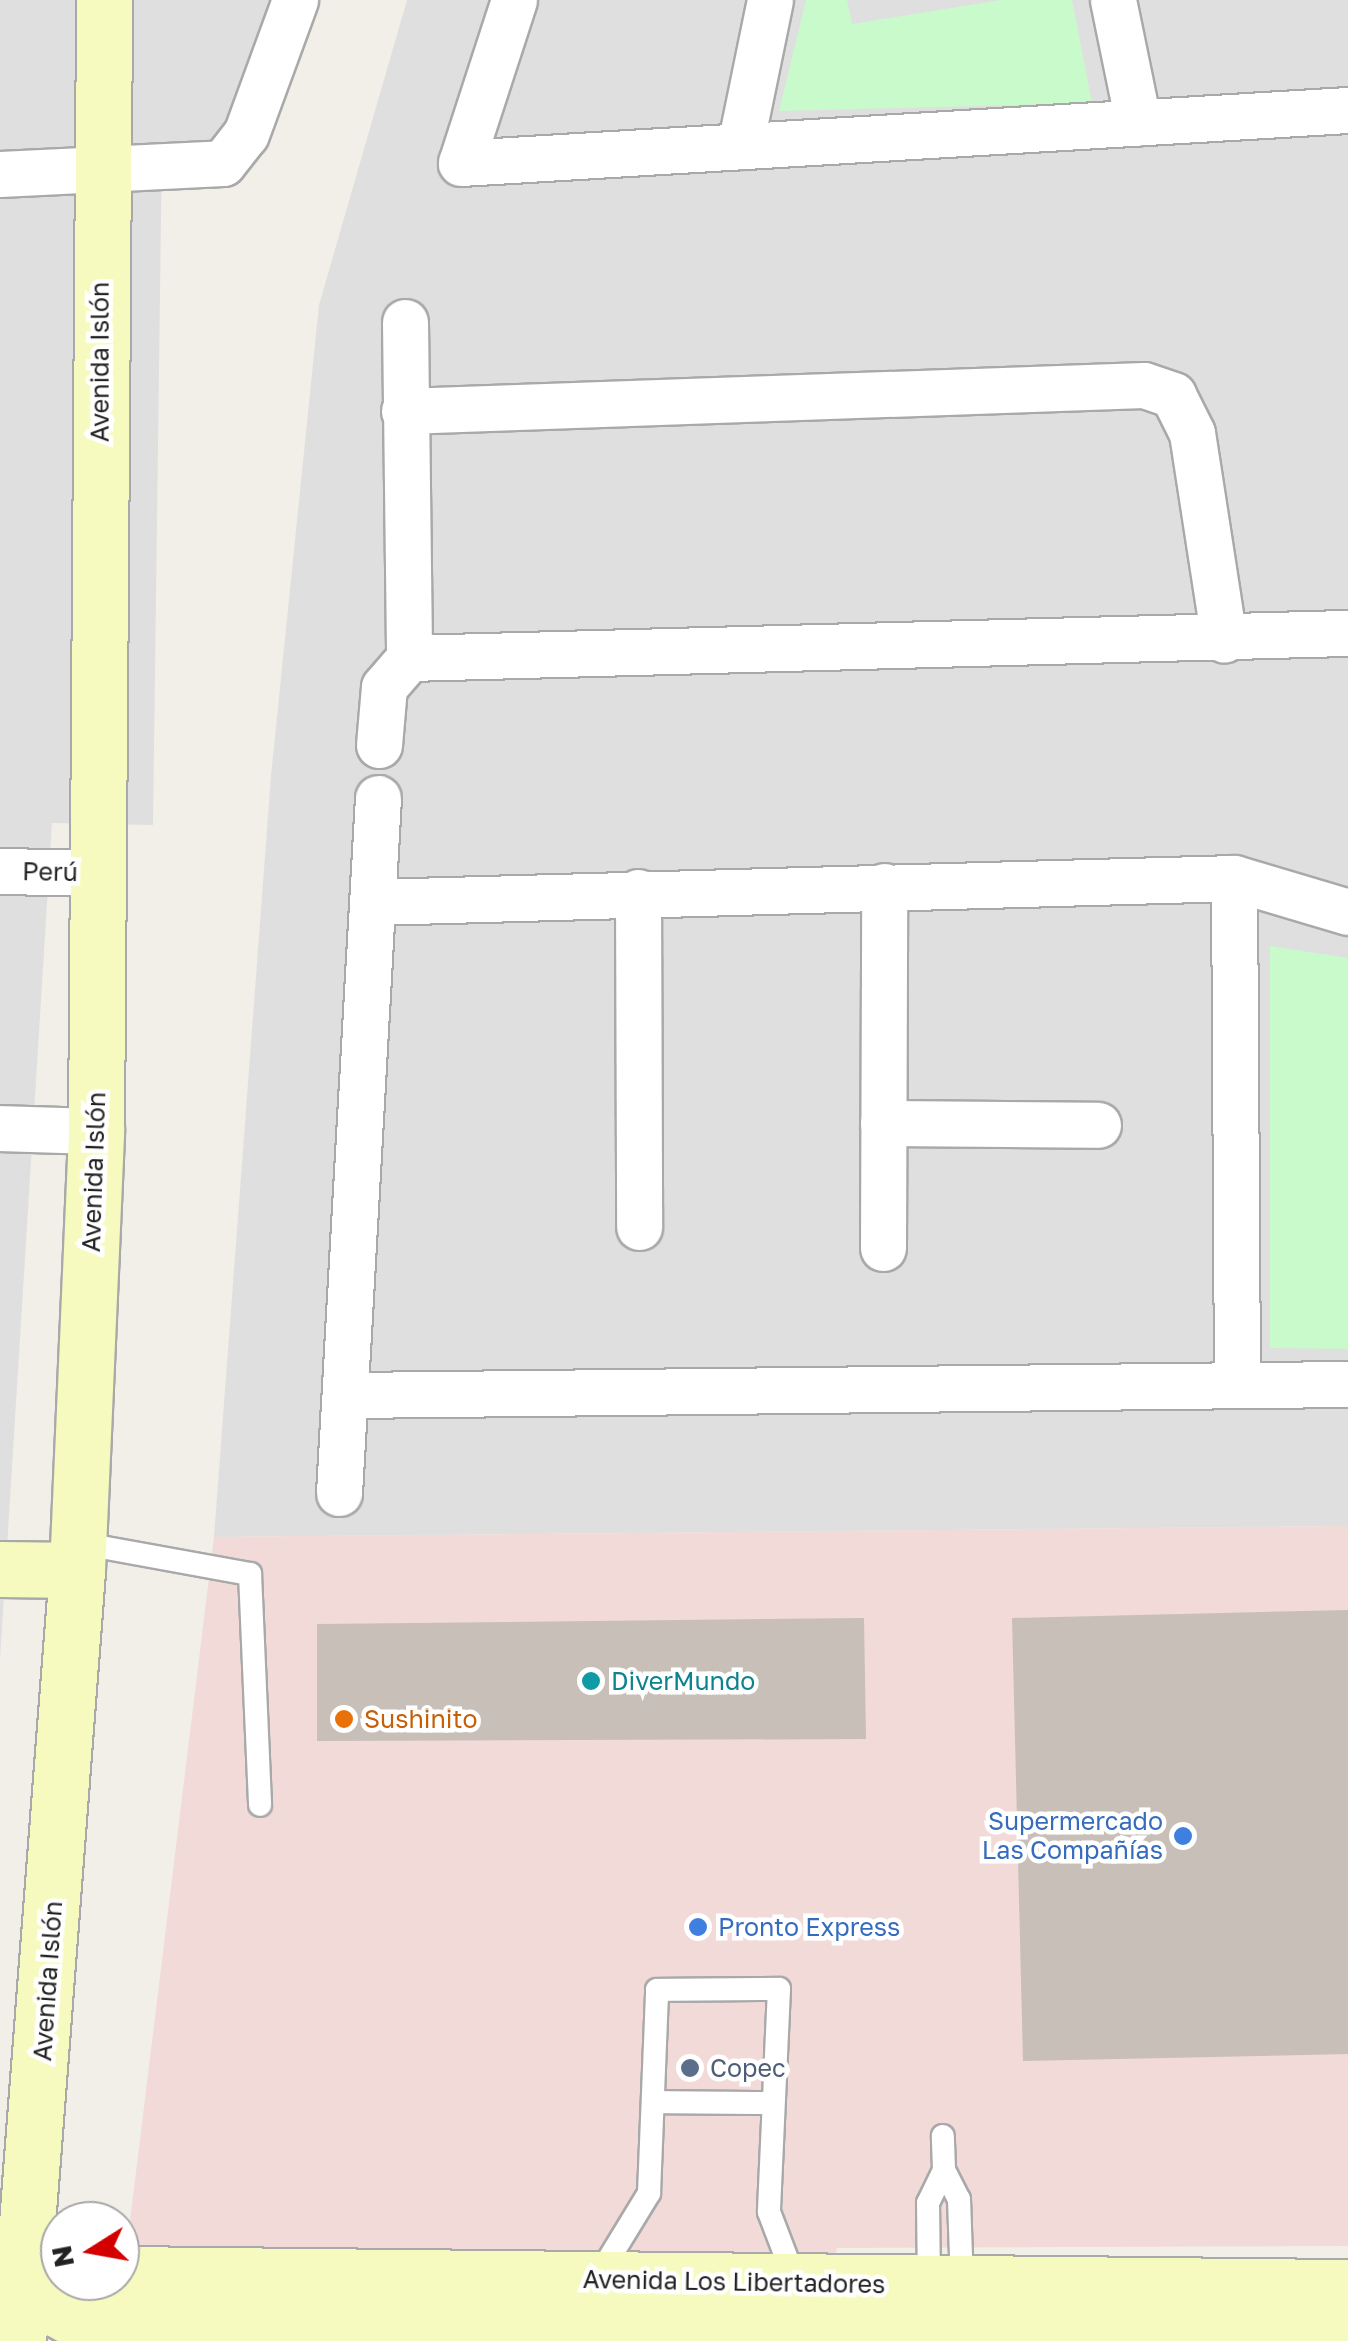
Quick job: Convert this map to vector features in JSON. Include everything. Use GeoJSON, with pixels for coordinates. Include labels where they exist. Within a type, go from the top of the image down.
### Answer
{"type":"FeatureCollection","features":[{"type":"Feature","properties":{"kind":"main road","name":"Avenida Islón"},"geometry":{"type":"LineString","coordinates":[[26,2301],[78,1556],[96,1131],[101,873],[100,174],[104,0]]}},
{"type":"Feature","properties":{"kind":"main road"},"geometry":{"type":"LineString","coordinates":[[0,1569],[78,1556]]}},
{"type":"Feature","properties":{"kind":"main road","name":"Avenida Los Libertadores"},"geometry":{"type":"LineString","coordinates":[[140,2277],[409,2315],[595,2280],[1348,2287]]}},
{"type":"Feature","properties":{"kind":"main road","name":"Avenida Los Libertadores"},"geometry":{"type":"LineString","coordinates":[[26,2301],[77,2320],[409,2315],[1348,2334]]}},
{"type":"Feature","properties":{"kind":"street"},"geometry":{"type":"LineString","coordinates":[[0,174],[100,174],[224,164],[246,134],[295,0]]}},
{"type":"Feature","properties":{"kind":"street"},"geometry":{"type":"LineString","coordinates":[[514,0],[461,162],[1348,110]]}},
{"type":"Feature","properties":{"kind":"street"},"geometry":{"type":"LineString","coordinates":[[740,146],[770,0]]}},
{"type":"Feature","properties":{"kind":"street"},"geometry":{"type":"LineString","coordinates":[[1113,0],[1138,122]]}},
{"type":"Feature","properties":{"kind":"street"},"geometry":{"type":"LineString","coordinates":[[379,746],[384,687],[408,658],[405,322]]}},
{"type":"Feature","properties":{"kind":"street"},"geometry":{"type":"LineString","coordinates":[[404,410],[1144,385],[1173,395],[1192,433],[1224,640]]}},
{"type":"Feature","properties":{"kind":"street"},"geometry":{"type":"LineString","coordinates":[[408,658],[1224,640],[1348,632]]}},
{"type":"Feature","properties":{"kind":"street"},"geometry":{"type":"LineString","coordinates":[[339,1493],[376,902],[378,798]]}},
{"type":"Feature","properties":{"kind":"street","name":"Perú"},"geometry":{"type":"LineString","coordinates":[[0,871],[101,873]]}},
{"type":"Feature","properties":{"kind":"street"},"geometry":{"type":"LineString","coordinates":[[376,902],[1234,878],[1348,912]]}},
{"type":"Feature","properties":{"kind":"street"},"geometry":{"type":"LineString","coordinates":[[1234,878],[1237,1383]]}},
{"type":"Feature","properties":{"kind":"street"},"geometry":{"type":"LineString","coordinates":[[884,886],[884,1248]]}},
{"type":"Feature","properties":{"kind":"street"},"geometry":{"type":"LineString","coordinates":[[638,892],[639,1227]]}},
{"type":"Feature","properties":{"kind":"street"},"geometry":{"type":"LineString","coordinates":[[884,1123],[1098,1126]]}},
{"type":"Feature","properties":{"kind":"street"},"geometry":{"type":"LineString","coordinates":[[0,1128],[96,1131]]}},
{"type":"Feature","properties":{"kind":"street"},"geometry":{"type":"LineString","coordinates":[[348,1396],[1348,1384]]}},
{"type":"Feature","properties":{"kind":"lane"},"geometry":{"type":"LineString","coordinates":[[78,1556],[250,1574],[260,1804]]}},
{"type":"Feature","properties":{"kind":"lane"},"geometry":{"type":"LineString","coordinates":[[595,2280],[650,2194],[657,1990],[779,1989],[769,2212],[797,2283]]}},
{"type":"Feature","properties":{"kind":"lane"},"geometry":{"type":"LineString","coordinates":[[653,2102],[774,2103]]}},
{"type":"Feature","properties":{"kind":"lane"},"geometry":{"type":"LineString","coordinates":[[943,2136],[944,2170],[960,2199],[945,2283]]}},
{"type":"Feature","properties":{"kind":"lane"},"geometry":{"type":"LineString","coordinates":[[944,2170],[928,2203],[945,2283]]}},
{"type":"Feature","properties":{"kind":"shaded area"},"geometry":{"type":"Polygon","coordinates":[[[0,0],[319,0],[267,147],[162,142],[153,825],[52,823],[0,1660],[0,0]]]}},
{"type":"Feature","properties":{"kind":"shaded area"},"geometry":{"type":"Polygon","coordinates":[[[407,0],[1348,0],[1348,1526],[214,1537],[271,776],[319,305],[407,0]]]}},
{"type":"Feature","properties":{"kind":"shaded area"},"geometry":{"type":"Polygon","coordinates":[[[1348,1526],[1348,2246],[837,2248],[816,2341],[124,2341],[126,2301],[140,2301],[140,2201],[132,2201],[214,1537],[1348,1526]]]}},
{"type":"Feature","properties":{"kind":"green space"},"geometry":{"type":"Polygon","coordinates":[[[806,0],[847,0],[852,24],[1001,0],[1072,0],[1092,103],[779,111],[806,0]]]}},
{"type":"Feature","properties":{"kind":"green space"},"geometry":{"type":"Polygon","coordinates":[[[1270,946],[1348,958],[1348,1349],[1270,1348],[1270,946]]]}},
{"type":"Feature","properties":{"kind":"building","name":"Supermercado Las Compañías"},"geometry":{"type":"Polygon","coordinates":[[[1348,1610],[1348,2054],[1023,2061],[1012,1618],[1348,1610]]]}},
{"type":"Feature","properties":{"kind":"building","name":"DiverMundo"},"geometry":{"type":"Polygon","coordinates":[[[864,1618],[866,1739],[317,1741],[317,1624],[864,1618]]]}},
{"type":"Feature","properties":{"kind":"place","name":"DiverMundo"},"geometry":{"type":"Point","coordinates":[591,1681]}},
{"type":"Feature","properties":{"kind":"place","name":"Sushinito"},"geometry":{"type":"Point","coordinates":[344,1719]}},
{"type":"Feature","properties":{"kind":"place","name":"Supermercado Las Compañías"},"geometry":{"type":"Point","coordinates":[1183,1836]}},
{"type":"Feature","properties":{"kind":"place","name":"Pronto Express"},"geometry":{"type":"Point","coordinates":[698,1927]}},
{"type":"Feature","properties":{"kind":"place","name":"Copec"},"geometry":{"type":"Point","coordinates":[690,2068]}}]}
